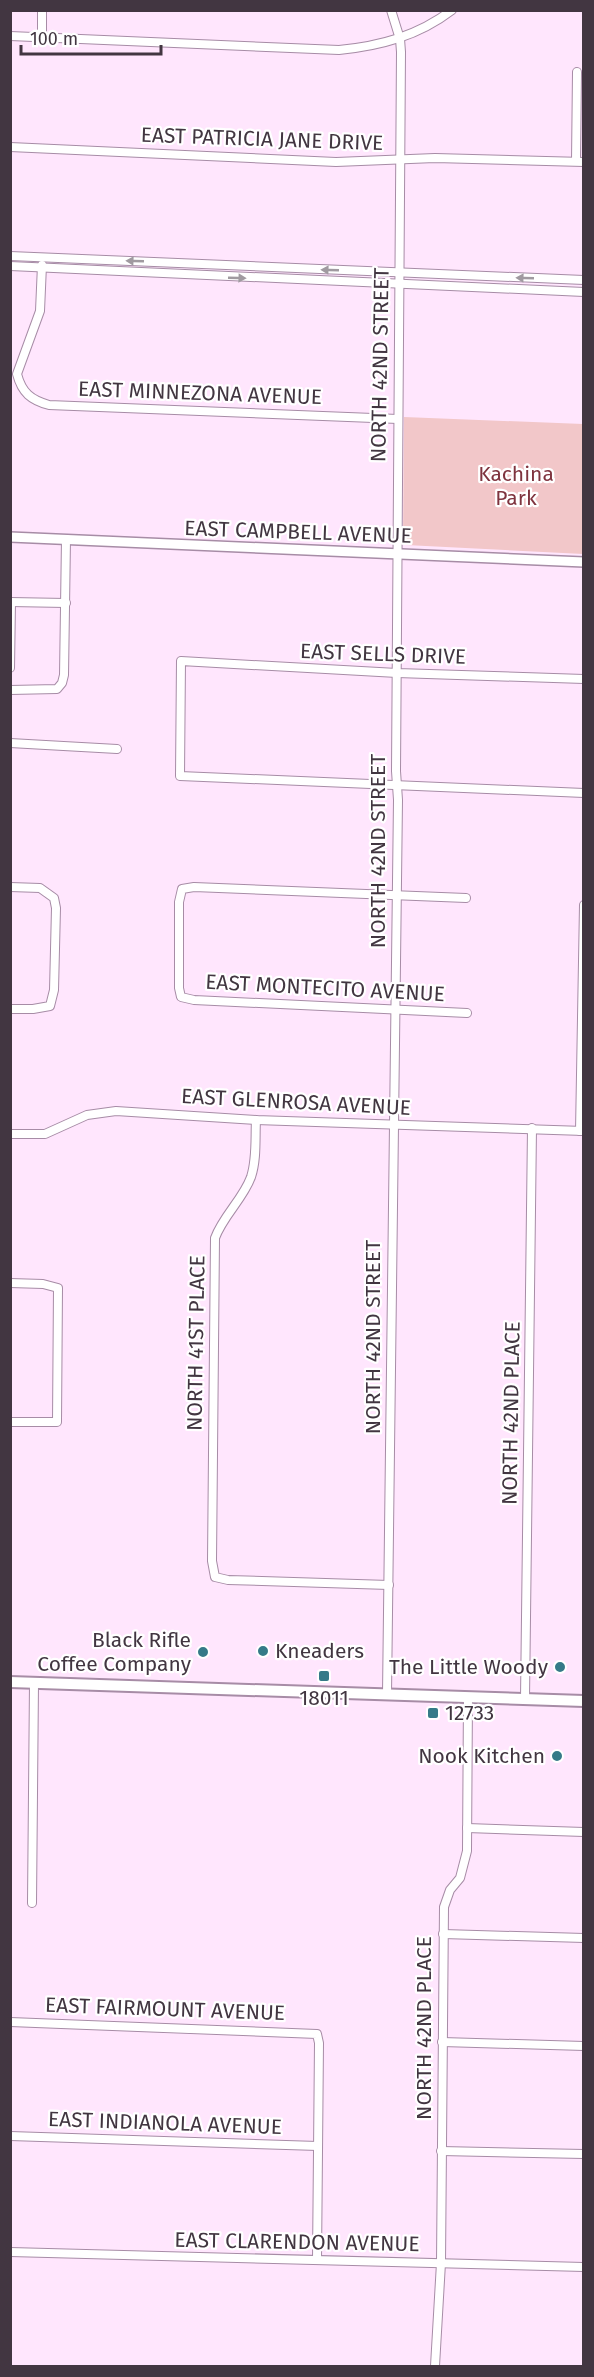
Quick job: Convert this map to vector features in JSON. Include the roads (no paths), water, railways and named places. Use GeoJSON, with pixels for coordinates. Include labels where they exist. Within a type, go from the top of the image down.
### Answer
{"type":"FeatureCollection","features":[{"type":"Feature","properties":{"kind":"main road"},"geometry":{"type":"LineString","coordinates":[[10,1682],[584,1701]]}},
{"type":"Feature","properties":{"kind":"street"},"geometry":{"type":"LineString","coordinates":[[42,10],[42,38]]}},
{"type":"Feature","properties":{"kind":"street","name":"NORTH 42ND STREET"},"geometry":{"type":"LineString","coordinates":[[387,1694],[397,896],[396,554],[401,52],[400,39],[391,10]]}},
{"type":"Feature","properties":{"kind":"street"},"geometry":{"type":"LineString","coordinates":[[10,36],[325,51],[357,48],[400,39],[427,27],[452,10]]}},
{"type":"Feature","properties":{"kind":"street"},"geometry":{"type":"LineString","coordinates":[[577,72],[580,161]]}},
{"type":"Feature","properties":{"kind":"street","name":"EAST PATRICIA JANE DRIVE"},"geometry":{"type":"LineString","coordinates":[[10,147],[336,162],[435,158],[580,161]]}},
{"type":"Feature","properties":{"kind":"street"},"geometry":{"type":"LineString","coordinates":[[10,256],[584,280]]}},
{"type":"Feature","properties":{"kind":"street"},"geometry":{"type":"LineString","coordinates":[[42,257],[42,268]]}},
{"type":"Feature","properties":{"kind":"street"},"geometry":{"type":"LineString","coordinates":[[201,275],[202,264]]}},
{"type":"Feature","properties":{"kind":"street"},"geometry":{"type":"LineString","coordinates":[[10,266],[584,292]]}},
{"type":"Feature","properties":{"kind":"street","name":"EAST MINNEZONA AVENUE"},"geometry":{"type":"LineString","coordinates":[[42,268],[40,311],[17,375],[20,386],[30,398],[49,405],[398,419]]}},
{"type":"Feature","properties":{"kind":"street"},"geometry":{"type":"LineString","coordinates":[[492,288],[493,277]]}},
{"type":"Feature","properties":{"kind":"street","name":"EAST CAMPBELL AVENUE"},"geometry":{"type":"LineString","coordinates":[[10,537],[584,562]]}},
{"type":"Feature","properties":{"kind":"street"},"geometry":{"type":"LineString","coordinates":[[10,690],[57,689],[62,683],[65,657],[66,539]]}},
{"type":"Feature","properties":{"kind":"street"},"geometry":{"type":"LineString","coordinates":[[10,668],[11,602],[66,603]]}},
{"type":"Feature","properties":{"kind":"street","name":"EAST SELLS DRIVE"},"geometry":{"type":"LineString","coordinates":[[397,784],[180,776],[181,661],[397,673],[584,679]]}},
{"type":"Feature","properties":{"kind":"street"},"geometry":{"type":"LineString","coordinates":[[10,743],[117,749]]}},
{"type":"Feature","properties":{"kind":"street"},"geometry":{"type":"LineString","coordinates":[[397,784],[584,792]]}},
{"type":"Feature","properties":{"kind":"street"},"geometry":{"type":"LineString","coordinates":[[10,887],[40,888],[54,898],[56,908],[54,990],[50,1006],[33,1009],[10,1008]]}},
{"type":"Feature","properties":{"kind":"street","name":"EAST MONTECITO AVENUE"},"geometry":{"type":"LineString","coordinates":[[397,896],[182,888],[179,902],[181,998],[467,1013]]}},
{"type":"Feature","properties":{"kind":"street"},"geometry":{"type":"LineString","coordinates":[[397,896],[466,898]]}},
{"type":"Feature","properties":{"kind":"street"},"geometry":{"type":"LineString","coordinates":[[582,1131],[583,905]]}},
{"type":"Feature","properties":{"kind":"street","name":"EAST GLENROSA AVENUE"},"geometry":{"type":"LineString","coordinates":[[10,1134],[45,1134],[87,1115],[116,1111],[256,1120],[582,1131]]}},
{"type":"Feature","properties":{"kind":"street","name":"NORTH 41ST PLACE"},"geometry":{"type":"LineString","coordinates":[[256,1120],[254,1163],[250,1178],[220,1223],[215,1238],[212,1561],[215,1577],[228,1580],[389,1585]]}},
{"type":"Feature","properties":{"kind":"street","name":"NORTH 42ND PLACE"},"geometry":{"type":"LineString","coordinates":[[525,1699],[532,1128]]}},
{"type":"Feature","properties":{"kind":"street"},"geometry":{"type":"LineString","coordinates":[[10,1283],[58,1287],[57,1422],[10,1422]]}},
{"type":"Feature","properties":{"kind":"street"},"geometry":{"type":"LineString","coordinates":[[32,1903],[34,1683]]}},
{"type":"Feature","properties":{"kind":"street","name":"NORTH 42ND PLACE"},"geometry":{"type":"LineString","coordinates":[[435,2367],[441,2263],[443,1934],[446,1897],[460,1878],[465,1863],[468,1697]]}},
{"type":"Feature","properties":{"kind":"street"},"geometry":{"type":"LineString","coordinates":[[467,1828],[584,1832]]}},
{"type":"Feature","properties":{"kind":"street"},"geometry":{"type":"LineString","coordinates":[[443,1934],[584,1938]]}},
{"type":"Feature","properties":{"kind":"street","name":"EAST FAIRMOUNT AVENUE"},"geometry":{"type":"LineString","coordinates":[[10,2022],[317,2034],[319,2043],[318,2146]]}},
{"type":"Feature","properties":{"kind":"street"},"geometry":{"type":"LineString","coordinates":[[442,2042],[584,2046]]}},
{"type":"Feature","properties":{"kind":"street","name":"EAST INDIANOLA AVENUE"},"geometry":{"type":"LineString","coordinates":[[10,2136],[318,2146]]}},
{"type":"Feature","properties":{"kind":"street"},"geometry":{"type":"LineString","coordinates":[[316,2260],[318,2146]]}},
{"type":"Feature","properties":{"kind":"street"},"geometry":{"type":"LineString","coordinates":[[441,2151],[584,2154]]}},
{"type":"Feature","properties":{"kind":"street","name":"EAST CLARENDON AVENUE"},"geometry":{"type":"LineString","coordinates":[[10,2252],[584,2267]]}},
{"type":"Feature","properties":{"kind":"place","name":"Kneaders"},"geometry":{"type":"Point","coordinates":[263,1651]}},
{"type":"Feature","properties":{"kind":"place","name":"Black Rifle Coffee Company"},"geometry":{"type":"Point","coordinates":[203,1652]}},
{"type":"Feature","properties":{"kind":"place","name":"The Little Woody"},"geometry":{"type":"Point","coordinates":[560,1667]}},
{"type":"Feature","properties":{"kind":"place","name":"18011"},"geometry":{"type":"Point","coordinates":[324,1676]}},
{"type":"Feature","properties":{"kind":"place","name":"12733"},"geometry":{"type":"Point","coordinates":[433,1713]}},
{"type":"Feature","properties":{"kind":"place","name":"Nook Kitchen"},"geometry":{"type":"Point","coordinates":[557,1756]}},
{"type":"Feature","properties":{"kind":"park label","name":"Kachina Park"},"geometry":{"type":"Point","coordinates":[516,486]}}]}
